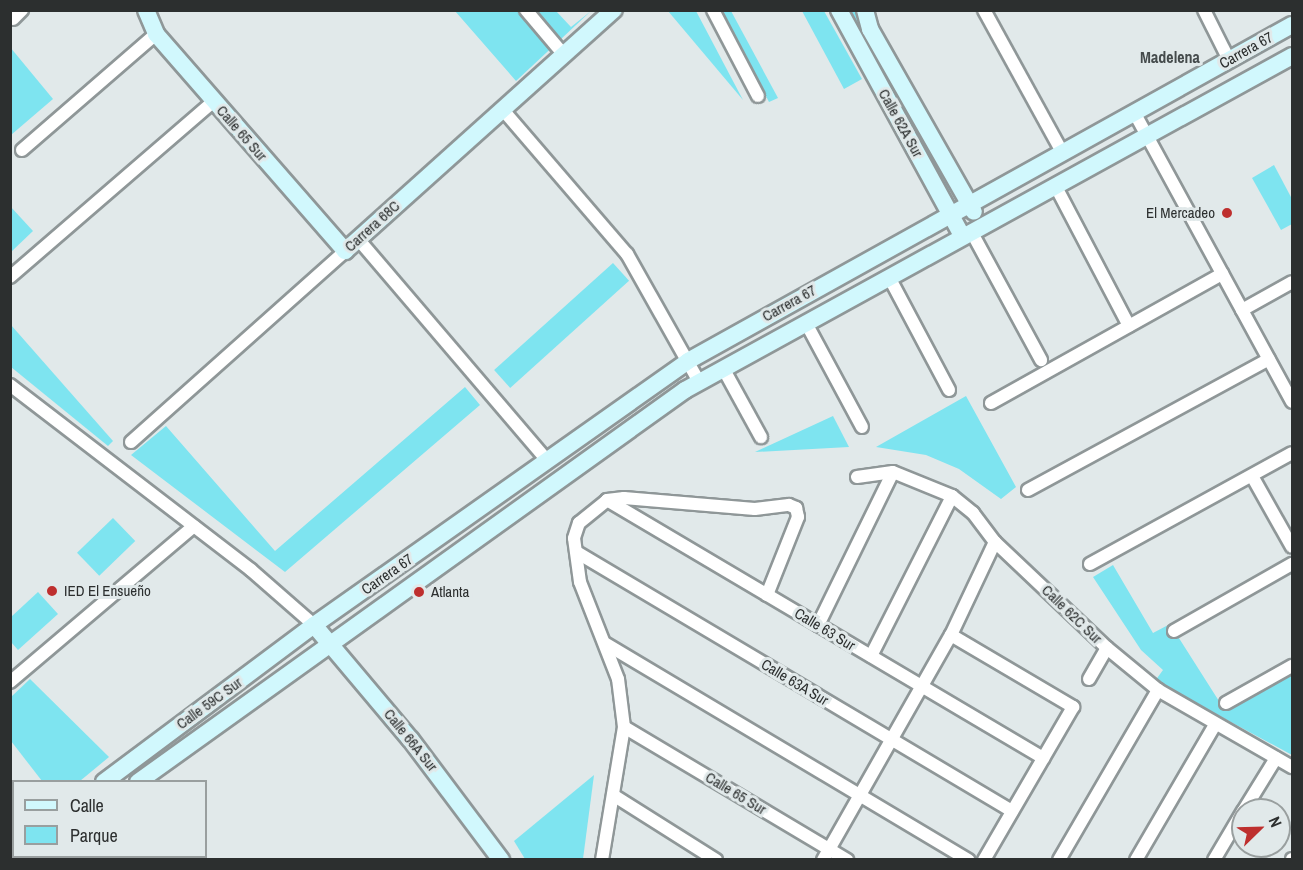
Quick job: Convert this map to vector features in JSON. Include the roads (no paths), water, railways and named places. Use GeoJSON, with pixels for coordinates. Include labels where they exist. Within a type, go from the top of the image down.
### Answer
{"type":"FeatureCollection","features":[{"type":"Feature","properties":{"kind":"street","name":"Calle 65 Sur"},"geometry":{"type":"LineString","coordinates":[[146,10],[156,34],[345,251]]}},
{"type":"Feature","properties":{"kind":"street"},"geometry":{"type":"LineString","coordinates":[[526,10],[564,55]]}},
{"type":"Feature","properties":{"kind":"street","name":"Carrera 68C"},"geometry":{"type":"LineString","coordinates":[[131,442],[614,10]]}},
{"type":"Feature","properties":{"kind":"street"},"geometry":{"type":"LineString","coordinates":[[713,10],[758,96]]}},
{"type":"Feature","properties":{"kind":"street","name":"Calle 62A Sur"},"geometry":{"type":"LineString","coordinates":[[839,10],[950,214],[972,231]]}},
{"type":"Feature","properties":{"kind":"street","name":"Calle 62A Sur"},"geometry":{"type":"LineString","coordinates":[[865,10],[870,29],[969,203],[972,231],[1041,360]]}},
{"type":"Feature","properties":{"kind":"street"},"geometry":{"type":"LineString","coordinates":[[984,10],[1062,152]]}},
{"type":"Feature","properties":{"kind":"street"},"geometry":{"type":"LineString","coordinates":[[1204,10],[1229,60]]}},
{"type":"Feature","properties":{"kind":"street","name":"Carrera 67"},"geometry":{"type":"LineString","coordinates":[[314,625],[688,361],[1293,25]]}},
{"type":"Feature","properties":{"kind":"street"},"geometry":{"type":"LineString","coordinates":[[22,150],[156,34]]}},
{"type":"Feature","properties":{"kind":"street","name":"Carrera 67"},"geometry":{"type":"LineString","coordinates":[[330,644],[699,382],[1293,56]]}},
{"type":"Feature","properties":{"kind":"street"},"geometry":{"type":"LineString","coordinates":[[10,277],[214,101]]}},
{"type":"Feature","properties":{"kind":"street"},"geometry":{"type":"LineString","coordinates":[[503,110],[627,254],[699,382]]}},
{"type":"Feature","properties":{"kind":"street"},"geometry":{"type":"LineString","coordinates":[[1134,112],[1269,359],[1291,394]]}},
{"type":"Feature","properties":{"kind":"street"},"geometry":{"type":"LineString","coordinates":[[1055,185],[1129,326]]}},
{"type":"Feature","properties":{"kind":"street"},"geometry":{"type":"LineString","coordinates":[[358,239],[547,460]]}},
{"type":"Feature","properties":{"kind":"street"},"geometry":{"type":"LineString","coordinates":[[991,403],[1222,274]]}},
{"type":"Feature","properties":{"kind":"street"},"geometry":{"type":"LineString","coordinates":[[889,277],[949,390]]}},
{"type":"Feature","properties":{"kind":"street"},"geometry":{"type":"LineString","coordinates":[[1242,310],[1293,282]]}},
{"type":"Feature","properties":{"kind":"street"},"geometry":{"type":"LineString","coordinates":[[806,323],[862,427]]}},
{"type":"Feature","properties":{"kind":"street"},"geometry":{"type":"LineString","coordinates":[[1028,490],[1269,359]]}},
{"type":"Feature","properties":{"kind":"street"},"geometry":{"type":"LineString","coordinates":[[723,368],[761,437]]}},
{"type":"Feature","properties":{"kind":"street"},"geometry":{"type":"LineString","coordinates":[[10,385],[194,526],[314,625]]}},
{"type":"Feature","properties":{"kind":"street"},"geometry":{"type":"LineString","coordinates":[[1090,564],[1293,453]]}},
{"type":"Feature","properties":{"kind":"street"},"geometry":{"type":"LineString","coordinates":[[857,477],[893,472]]}},
{"type":"Feature","properties":{"kind":"street"},"geometry":{"type":"LineString","coordinates":[[818,625],[893,472]]}},
{"type":"Feature","properties":{"kind":"street","name":"Calle 62C Sur"},"geometry":{"type":"LineString","coordinates":[[893,472],[952,496],[973,513],[995,543],[1107,648],[1158,690],[1215,725],[1293,767]]}},
{"type":"Feature","properties":{"kind":"street"},"geometry":{"type":"LineString","coordinates":[[1252,476],[1293,548]]}},
{"type":"Feature","properties":{"kind":"street"},"geometry":{"type":"LineString","coordinates":[[871,656],[952,496]]}},
{"type":"Feature","properties":{"kind":"street"},"geometry":{"type":"LineString","coordinates":[[602,860],[624,727],[622,694],[606,644],[583,590],[574,538],[579,523],[607,500],[653,498],[755,509],[789,505],[796,508],[798,517],[767,594]]}},
{"type":"Feature","properties":{"kind":"street","name":"Calle 63 Sur"},"geometry":{"type":"LineString","coordinates":[[607,500],[1043,758]]}},
{"type":"Feature","properties":{"kind":"street"},"geometry":{"type":"LineString","coordinates":[[10,682],[194,526]]}},
{"type":"Feature","properties":{"kind":"street"},"geometry":{"type":"LineString","coordinates":[[826,854],[951,635],[995,543]]}},
{"type":"Feature","properties":{"kind":"street","name":"Calle 63A Sur"},"geometry":{"type":"LineString","coordinates":[[578,554],[1012,811]]}},
{"type":"Feature","properties":{"kind":"street"},"geometry":{"type":"LineString","coordinates":[[1174,631],[1293,564]]}},
{"type":"Feature","properties":{"kind":"street","name":"Calle 66A Sur"},"geometry":{"type":"LineString","coordinates":[[314,625],[418,749],[501,860]]}},
{"type":"Feature","properties":{"kind":"street","name":"Calle 59C Sur"},"geometry":{"type":"LineString","coordinates":[[107,780],[314,625]]}},
{"type":"Feature","properties":{"kind":"street"},"geometry":{"type":"LineString","coordinates":[[951,635],[1073,707],[984,860]]}},
{"type":"Feature","properties":{"kind":"street","name":"Calle 59C Sur"},"geometry":{"type":"LineString","coordinates":[[141,780],[330,644]]}},
{"type":"Feature","properties":{"kind":"street"},"geometry":{"type":"LineString","coordinates":[[606,644],[969,860]]}},
{"type":"Feature","properties":{"kind":"street"},"geometry":{"type":"LineString","coordinates":[[1089,679],[1107,648]]}},
{"type":"Feature","properties":{"kind":"street"},"geometry":{"type":"LineString","coordinates":[[1226,703],[1293,666]]}},
{"type":"Feature","properties":{"kind":"street"},"geometry":{"type":"LineString","coordinates":[[1059,860],[1158,690]]}},
{"type":"Feature","properties":{"kind":"street"},"geometry":{"type":"LineString","coordinates":[[1136,860],[1215,725]]}},
{"type":"Feature","properties":{"kind":"street","name":"Calle 65 Sur"},"geometry":{"type":"LineString","coordinates":[[624,727],[826,854],[847,860]]}},
{"type":"Feature","properties":{"kind":"street"},"geometry":{"type":"LineString","coordinates":[[1251,798],[1276,758]]}},
{"type":"Feature","properties":{"kind":"street"},"geometry":{"type":"LineString","coordinates":[[613,795],[716,860]]}},
{"type":"Feature","properties":{"kind":"street"},"geometry":{"type":"LineString","coordinates":[[1214,860],[1231,831]]}},
{"type":"Feature","properties":{"kind":"place","name":"El Mercadeo"},"geometry":{"type":"Point","coordinates":[1227,213]}},
{"type":"Feature","properties":{"kind":"place","name":"IED El Ensueño"},"geometry":{"type":"Point","coordinates":[52,591]}},
{"type":"Feature","properties":{"kind":"place","name":"Atlanta"},"geometry":{"type":"Point","coordinates":[419,592]}},
{"type":"Feature","properties":{"kind":"district","name":"Madelena"},"geometry":{"type":"Point","coordinates":[1170,57]}}]}
